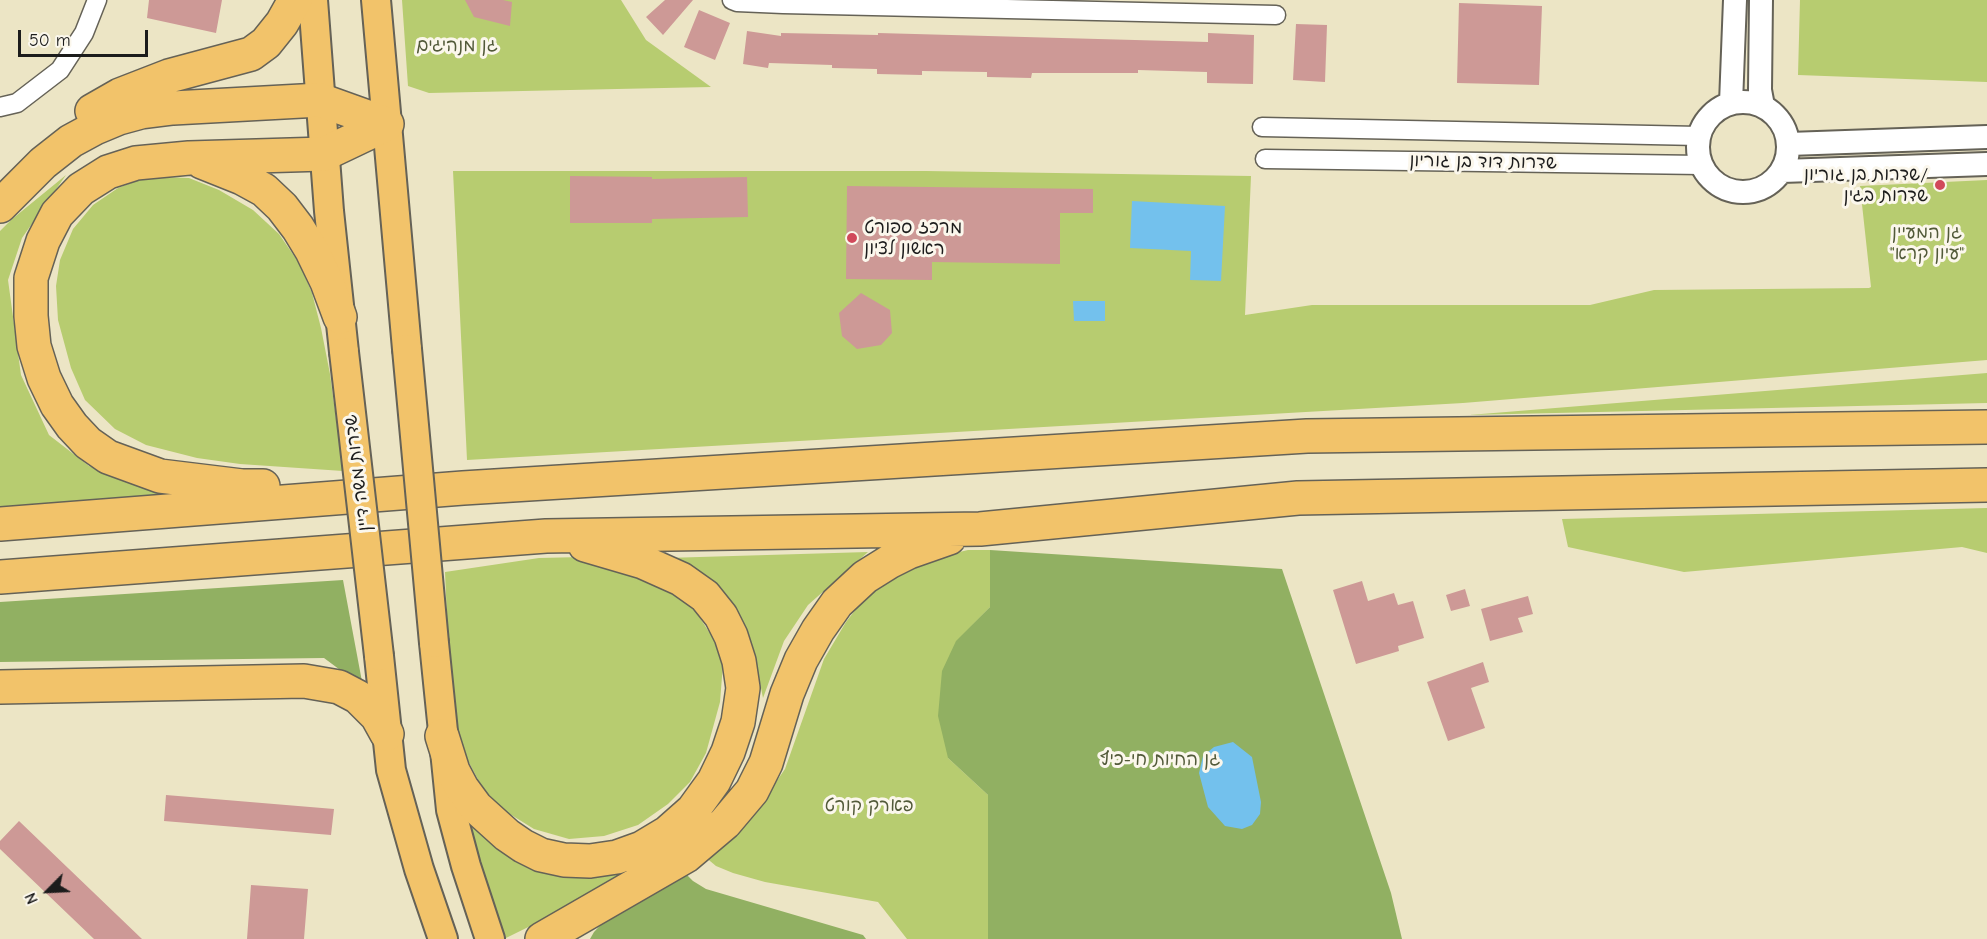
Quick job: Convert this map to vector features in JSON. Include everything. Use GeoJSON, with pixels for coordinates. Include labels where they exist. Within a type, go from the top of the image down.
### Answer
{"type":"FeatureCollection","features":[{"type":"Feature","properties":{"kind":"highway"},"geometry":{"type":"LineString","coordinates":[[43,163],[62,135],[85,115],[120,95],[169,76],[251,54],[266,43],[282,23],[295,0]]}},
{"type":"Feature","properties":{"kind":"highway"},"geometry":{"type":"LineString","coordinates":[[0,206],[43,163],[71,141],[118,118],[141,112],[173,108],[320,100],[387,124]]}},
{"type":"Feature","properties":{"kind":"highway"},"geometry":{"type":"LineString","coordinates":[[387,124],[324,154],[189,158],[136,163],[108,172],[81,189],[57,214],[43,241],[31,278],[34,346],[44,378],[57,405],[88,443],[108,457],[160,476],[242,486],[463,488]]}},
{"type":"Feature","properties":{"kind":"highway"},"geometry":{"type":"LineString","coordinates":[[189,158],[242,178],[264,190],[282,207],[312,251],[340,317]]}},
{"type":"Feature","properties":{"kind":"highway"},"geometry":{"type":"LineString","coordinates":[[0,524],[463,488],[1306,436],[1987,427]]}},
{"type":"Feature","properties":{"kind":"highway"},"geometry":{"type":"LineString","coordinates":[[0,577],[546,536],[980,529],[1298,498],[1987,485]]}},
{"type":"Feature","properties":{"kind":"highway"},"geometry":{"type":"LineString","coordinates":[[542,939],[686,856],[725,823],[752,791],[766,763],[787,694],[801,660],[837,603],[865,577],[889,562],[918,549],[980,529]]}},
{"type":"Feature","properties":{"kind":"highway"},"geometry":{"type":"LineString","coordinates":[[442,736],[453,771],[476,807],[523,846],[542,855],[564,860],[591,861],[642,848],[667,833],[693,810],[714,781],[728,752],[738,722],[742,688],[739,660],[721,616],[705,596],[681,579],[643,562],[589,545],[546,536]]}},
{"type":"Feature","properties":{"kind":"highway"},"geometry":{"type":"LineString","coordinates":[[0,687],[304,681],[339,687],[358,697],[377,716],[387,734]]}},
{"type":"Feature","properties":{"kind":"highway"},"geometry":{"type":"LineString","coordinates":[[570,939],[583,921],[604,902]]}},
{"type":"Feature","properties":{"kind":"main road","name":"שדרות משה דיין"},"geometry":{"type":"LineString","coordinates":[[313,0],[324,154],[340,317],[391,770],[419,869],[443,939]]}},
{"type":"Feature","properties":{"kind":"main road"},"geometry":{"type":"LineString","coordinates":[[376,0],[442,736],[451,810],[466,867],[490,939]]}},
{"type":"Feature","properties":{"kind":"street"},"geometry":{"type":"LineString","coordinates":[[0,107],[17,103],[60,70],[84,33],[97,0]]}},
{"type":"Feature","properties":{"kind":"street"},"geometry":{"type":"LineString","coordinates":[[732,0],[737,2],[1180,7],[1276,15]]}},
{"type":"Feature","properties":{"kind":"street"},"geometry":{"type":"LineString","coordinates":[[1731,103],[1735,0]]}},
{"type":"Feature","properties":{"kind":"street"},"geometry":{"type":"LineString","coordinates":[[1761,0],[1760,90],[1763,106]]}},
{"type":"Feature","properties":{"kind":"street"},"geometry":{"type":"LineString","coordinates":[[1747,101],[1763,106],[1774,114],[1785,128],[1789,144],[1782,171],[1766,186],[1752,191],[1736,192],[1722,187],[1707,174],[1698,152],[1699,135],[1705,123],[1716,110],[1731,103],[1747,101]]}},
{"type":"Feature","properties":{"kind":"street","name":"שדרות דוד בן גוריון"},"geometry":{"type":"LineString","coordinates":[[1262,127],[1699,135]]}},
{"type":"Feature","properties":{"kind":"street"},"geometry":{"type":"LineString","coordinates":[[1789,144],[1987,137]]}},
{"type":"Feature","properties":{"kind":"street","name":"שדרות דוד בן גוריון"},"geometry":{"type":"LineString","coordinates":[[1264,159],[1702,165]]}},
{"type":"Feature","properties":{"kind":"street"},"geometry":{"type":"LineString","coordinates":[[1782,171],[1987,164]]}},
{"type":"Feature","properties":{"kind":"green space","name":"גן מנהיגים"},"geometry":{"type":"Polygon","coordinates":[[[402,0],[621,0],[646,40],[711,87],[429,93],[408,86],[402,0]]]}},
{"type":"Feature","properties":{"kind":"green space"},"geometry":{"type":"Polygon","coordinates":[[[1800,0],[1987,0],[1987,82],[1798,75],[1800,0]]]}},
{"type":"Feature","properties":{"kind":"green space","name":"מרכז ספורט ראשון לציון"},"geometry":{"type":"Polygon","coordinates":[[[453,171],[926,171],[1251,176],[1245,315],[1312,305],[1590,305],[1654,290],[1869,288],[1871,287],[1860,186],[1987,180],[1987,360],[1463,403],[467,460],[453,171]]]}},
{"type":"Feature","properties":{"kind":"green space"},"geometry":{"type":"Polygon","coordinates":[[[66,175],[22,238],[8,280],[21,375],[49,435],[89,466],[177,497],[0,511],[0,231],[66,175]]]}},
{"type":"Feature","properties":{"kind":"green space"},"geometry":{"type":"Polygon","coordinates":[[[162,177],[189,178],[219,190],[253,210],[279,234],[299,263],[312,293],[321,328],[330,374],[343,471],[240,464],[197,458],[146,445],[115,429],[85,400],[71,368],[58,320],[56,286],[60,260],[73,229],[93,205],[118,188],[139,180],[162,177]]]}},
{"type":"Feature","properties":{"kind":"green space"},"geometry":{"type":"Polygon","coordinates":[[[1987,373],[1987,403],[1469,415],[1987,373]]]}},
{"type":"Feature","properties":{"kind":"green space"},"geometry":{"type":"Polygon","coordinates":[[[1987,508],[1987,553],[1962,547],[1684,572],[1568,547],[1562,519],[1987,508]]]}},
{"type":"Feature","properties":{"kind":"green space","name":"פארק קורט"},"geometry":{"type":"Polygon","coordinates":[[[968,550],[990,550],[990,607],[956,642],[948,758],[988,795],[988,939],[907,939],[878,902],[765,882],[716,866],[704,856],[762,802],[785,769],[824,659],[846,622],[870,591],[926,560],[968,550]]]}},
{"type":"Feature","properties":{"kind":"green space","name":"גן החיות חי-כיף"},"geometry":{"type":"Polygon","coordinates":[[[990,550],[1282,569],[1391,893],[1402,939],[988,939],[988,795],[948,758],[938,716],[942,671],[956,641],[990,607],[990,550]]]}},
{"type":"Feature","properties":{"kind":"green space"},"geometry":{"type":"Polygon","coordinates":[[[868,552],[808,605],[784,641],[763,698],[758,673],[741,618],[710,585],[666,558],[868,552]]]}},
{"type":"Feature","properties":{"kind":"green space"},"geometry":{"type":"Polygon","coordinates":[[[582,557],[620,567],[675,593],[696,612],[713,638],[723,664],[720,702],[706,753],[690,782],[668,804],[638,825],[604,836],[569,839],[534,829],[505,811],[483,789],[466,757],[458,729],[449,664],[445,572],[539,558],[582,557]]]}},
{"type":"Feature","properties":{"kind":"green space"},"geometry":{"type":"Polygon","coordinates":[[[343,580],[363,687],[324,658],[0,662],[0,602],[343,580]]]}},
{"type":"Feature","properties":{"kind":"green space"},"geometry":{"type":"Polygon","coordinates":[[[463,818],[491,836],[623,864],[640,872],[506,938],[463,818]]]}},
{"type":"Feature","properties":{"kind":"green space"},"geometry":{"type":"Polygon","coordinates":[[[684,872],[706,889],[863,935],[866,939],[590,939],[612,913],[684,872]]]}},
{"type":"Feature","properties":{"kind":"water"},"geometry":{"type":"Polygon","coordinates":[[[1132,201],[1225,206],[1221,281],[1190,280],[1191,251],[1130,248],[1132,201]]]}},
{"type":"Feature","properties":{"kind":"water"},"geometry":{"type":"Polygon","coordinates":[[[1073,301],[1105,301],[1105,321],[1074,321],[1073,301]]]}},
{"type":"Feature","properties":{"kind":"water"},"geometry":{"type":"Polygon","coordinates":[[[1233,742],[1252,757],[1261,802],[1260,814],[1252,825],[1242,829],[1225,826],[1208,807],[1199,773],[1203,756],[1214,747],[1233,742]]]}},
{"type":"Feature","properties":{"kind":"building"},"geometry":{"type":"Polygon","coordinates":[[[149,0],[222,0],[216,33],[147,18],[149,0]]]}},
{"type":"Feature","properties":{"kind":"building"},"geometry":{"type":"Polygon","coordinates":[[[465,0],[512,2],[510,26],[474,17],[465,0]]]}},
{"type":"Feature","properties":{"kind":"building"},"geometry":{"type":"Polygon","coordinates":[[[665,0],[693,0],[663,35],[646,17],[665,0]]]}},
{"type":"Feature","properties":{"kind":"building"},"geometry":{"type":"Polygon","coordinates":[[[1459,3],[1542,6],[1539,85],[1457,83],[1459,3]]]}},
{"type":"Feature","properties":{"kind":"building"},"geometry":{"type":"Polygon","coordinates":[[[699,10],[730,23],[715,60],[684,47],[699,10]]]}},
{"type":"Feature","properties":{"kind":"building"},"geometry":{"type":"Polygon","coordinates":[[[1296,24],[1327,25],[1325,82],[1293,80],[1296,24]]]}},
{"type":"Feature","properties":{"kind":"building"},"geometry":{"type":"Polygon","coordinates":[[[747,31],[781,36],[781,33],[878,35],[878,33],[1208,42],[1208,33],[1254,35],[1253,84],[1207,83],[1207,72],[1138,70],[1138,73],[1032,73],[1031,78],[987,77],[987,72],[922,71],[922,75],[877,74],[877,69],[832,68],[832,65],[769,63],[768,68],[743,64],[747,31]]]}},
{"type":"Feature","properties":{"kind":"building"},"geometry":{"type":"Polygon","coordinates":[[[570,176],[652,177],[652,179],[747,177],[748,217],[652,219],[652,223],[570,223],[570,176]]]}},
{"type":"Feature","properties":{"kind":"building"},"geometry":{"type":"Polygon","coordinates":[[[847,186],[1093,189],[1093,213],[1060,213],[1060,264],[932,262],[932,280],[846,279],[847,186]]]}},
{"type":"Feature","properties":{"kind":"building"},"geometry":{"type":"Polygon","coordinates":[[[861,293],[890,310],[892,333],[881,345],[857,349],[842,336],[839,313],[861,293]]]}},
{"type":"Feature","properties":{"kind":"building"},"geometry":{"type":"Polygon","coordinates":[[[1362,581],[1368,601],[1394,593],[1398,605],[1413,601],[1424,638],[1398,646],[1399,651],[1356,664],[1333,590],[1362,581]]]}},
{"type":"Feature","properties":{"kind":"building"},"geometry":{"type":"Polygon","coordinates":[[[1465,589],[1470,606],[1451,611],[1446,595],[1465,589]]]}},
{"type":"Feature","properties":{"kind":"building"},"geometry":{"type":"Polygon","coordinates":[[[1528,596],[1533,614],[1518,618],[1523,632],[1490,641],[1481,609],[1528,596]]]}},
{"type":"Feature","properties":{"kind":"building"},"geometry":{"type":"Polygon","coordinates":[[[1483,662],[1489,682],[1471,688],[1485,728],[1448,741],[1427,682],[1483,662]]]}},
{"type":"Feature","properties":{"kind":"building"},"geometry":{"type":"Polygon","coordinates":[[[166,795],[334,809],[331,835],[164,821],[166,795]]]}},
{"type":"Feature","properties":{"kind":"building"},"geometry":{"type":"Polygon","coordinates":[[[19,821],[142,939],[94,939],[0,849],[0,841],[19,821]]]}},
{"type":"Feature","properties":{"kind":"building"},"geometry":{"type":"Polygon","coordinates":[[[251,885],[308,889],[304,939],[247,939],[251,885]]]}},
{"type":"Feature","properties":{"kind":"place","name":"שדרות בן גוריון/ שדרות בגין"},"geometry":{"type":"Point","coordinates":[1940,185]}},
{"type":"Feature","properties":{"kind":"place","name":"מרכז ספורט ראשון לציון"},"geometry":{"type":"Point","coordinates":[852,238]}},
{"type":"Feature","properties":{"kind":"park label","name":"גן המעיין \"עיון קרא\""},"geometry":{"type":"Point","coordinates":[1927,243]}}]}
